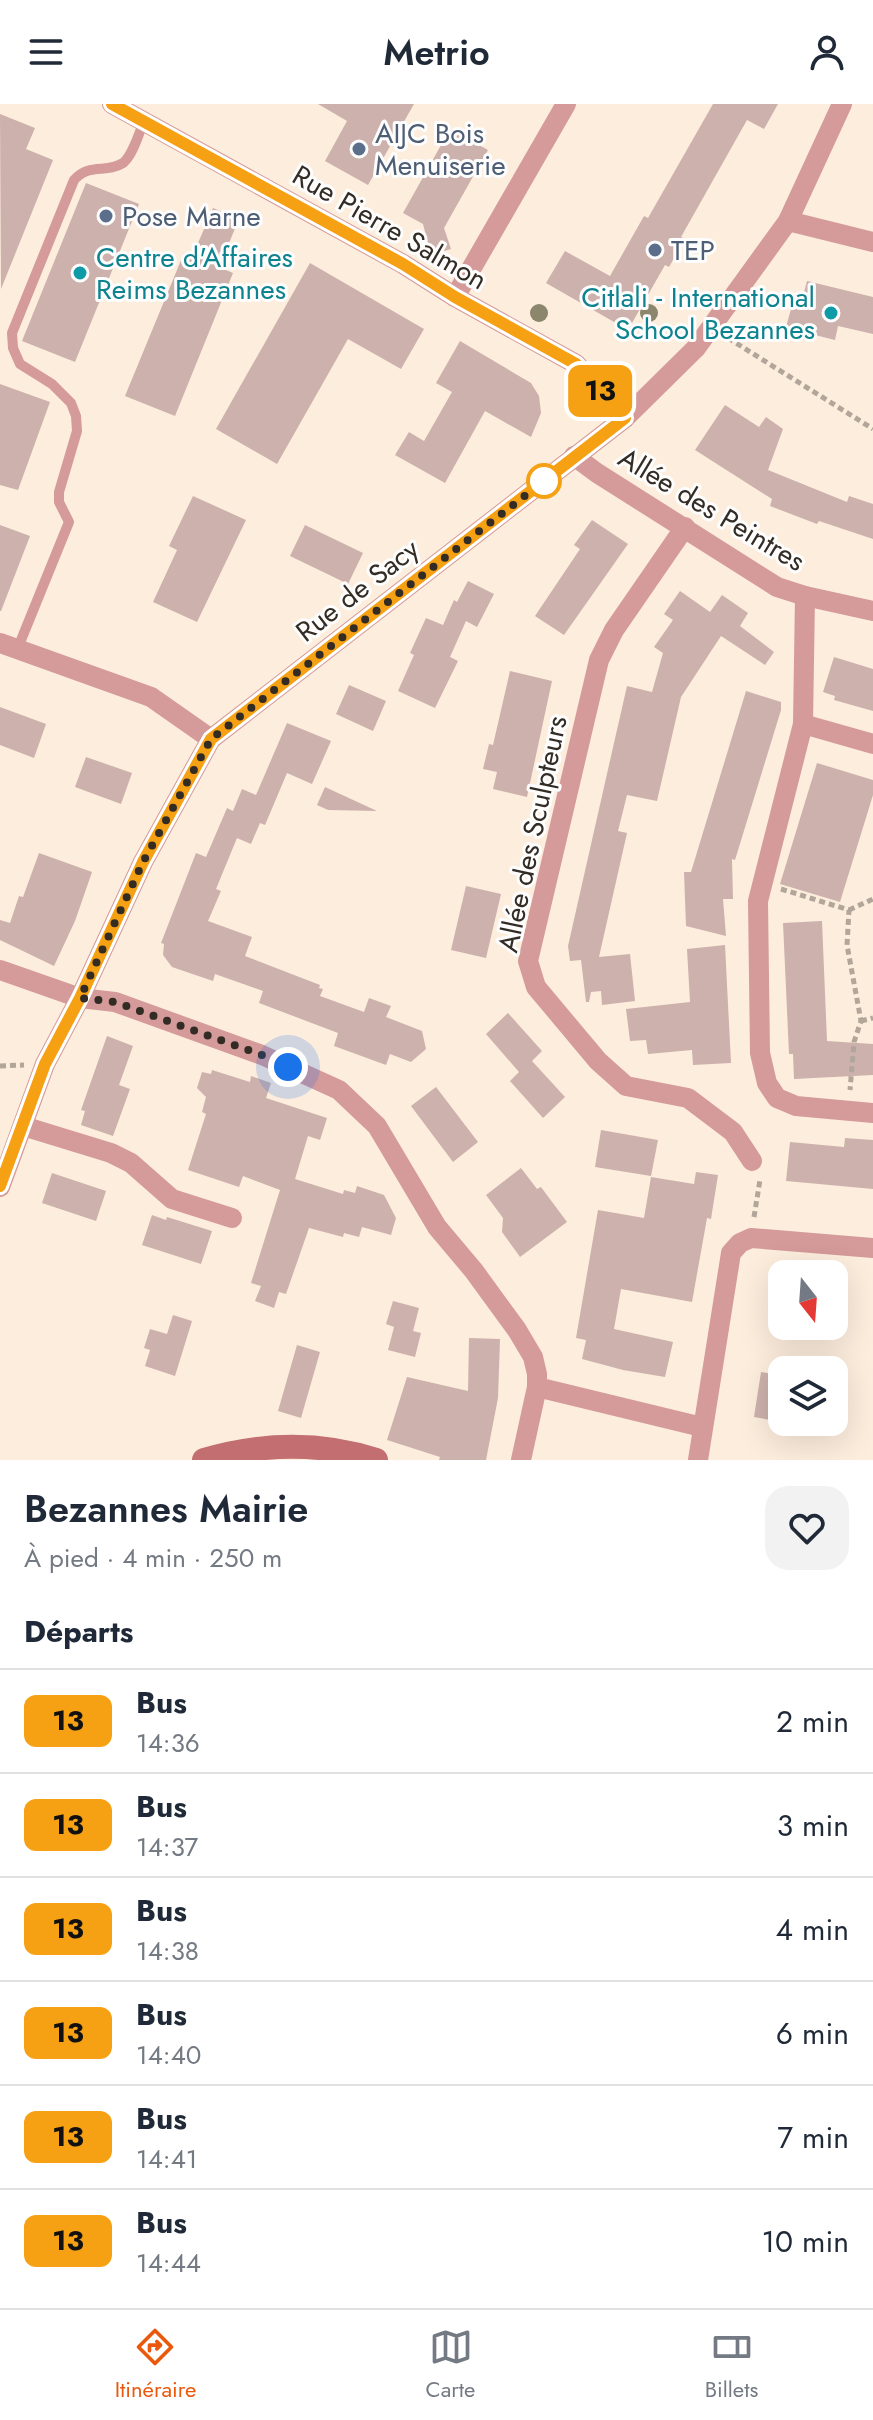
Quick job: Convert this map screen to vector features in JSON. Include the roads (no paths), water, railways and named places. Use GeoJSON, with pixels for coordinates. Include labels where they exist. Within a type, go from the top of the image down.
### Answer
{"type":"FeatureCollection","features":[{"type":"Feature","properties":{"kind":"street","name":"Rue Pierre Salmon"},"geometry":{"type":"LineString","coordinates":[[112,104],[403,264],[455,297],[576,364],[625,418]]}},
{"type":"Feature","properties":{"kind":"street"},"geometry":{"type":"LineString","coordinates":[[455,297],[566,104]]}},
{"type":"Feature","properties":{"kind":"street","name":"Rue de Sacy"},"geometry":{"type":"LineString","coordinates":[[0,1187],[45,1064],[80,998],[143,862],[211,739],[625,418],[696,348],[788,221],[842,104]]}},
{"type":"Feature","properties":{"kind":"street"},"geometry":{"type":"LineString","coordinates":[[788,221],[873,242]]}},
{"type":"Feature","properties":{"kind":"street","name":"Allée des Peintres"},"geometry":{"type":"LineString","coordinates":[[574,456],[777,587],[873,611]]}},
{"type":"Feature","properties":{"kind":"street","name":"Allée des Sculpteurs"},"geometry":{"type":"LineString","coordinates":[[685,527],[614,630],[599,660],[528,961],[536,987],[598,1061],[617,1078],[626,1086],[688,1098],[733,1132],[752,1161]]}},
{"type":"Feature","properties":{"kind":"street"},"geometry":{"type":"LineString","coordinates":[[805,596],[803,724],[758,901],[760,1053],[767,1083],[777,1098],[796,1106],[873,1113]]}},
{"type":"Feature","properties":{"kind":"street"},"geometry":{"type":"LineString","coordinates":[[9,646],[151,697],[211,739]]}},
{"type":"Feature","properties":{"kind":"street"},"geometry":{"type":"LineString","coordinates":[[803,724],[873,744]]}},
{"type":"Feature","properties":{"kind":"street"},"geometry":{"type":"LineString","coordinates":[[0,970],[80,998],[130,1007],[262,1055],[339,1090],[377,1126],[437,1227],[474,1271],[533,1357],[537,1387],[521,1460]]}},
{"type":"Feature","properties":{"kind":"street"},"geometry":{"type":"LineString","coordinates":[[23,1126],[111,1153],[131,1163],[172,1199],[232,1218]]}},
{"type":"Feature","properties":{"kind":"street"},"geometry":{"type":"LineString","coordinates":[[698,1460],[731,1253],[740,1243],[751,1238],[873,1248]]}},
{"type":"Feature","properties":{"kind":"street"},"geometry":{"type":"LineString","coordinates":[[537,1387],[702,1427]]}},
{"type":"Feature","properties":{"kind":"street"},"geometry":{"type":"LineString","coordinates":[[204,1460],[232,1452],[281,1446],[318,1446],[376,1460]]}},
{"type":"Feature","properties":{"kind":"lane"},"geometry":{"type":"LineString","coordinates":[[9,646],[69,522],[59,502],[59,492],[77,431],[71,403],[52,384],[20,364],[13,348],[12,333],[74,180],[89,169],[121,164],[128,158],[144,121]]}},
{"type":"Feature","properties":{"kind":"place","name":"AIJC Bois Menuiserie"},"geometry":{"type":"Point","coordinates":[359,149]}},
{"type":"Feature","properties":{"kind":"place","name":"Pose Marne"},"geometry":{"type":"Point","coordinates":[106,216]}},
{"type":"Feature","properties":{"kind":"place","name":"TEP"},"geometry":{"type":"Point","coordinates":[655,250]}},
{"type":"Feature","properties":{"kind":"place","name":"Centre d'Affaires Reims Bezannes"},"geometry":{"type":"Point","coordinates":[80,273]}},
{"type":"Feature","properties":{"kind":"place","name":"Citlali - International School Bezannes"},"geometry":{"type":"Point","coordinates":[831,313]}}]}
